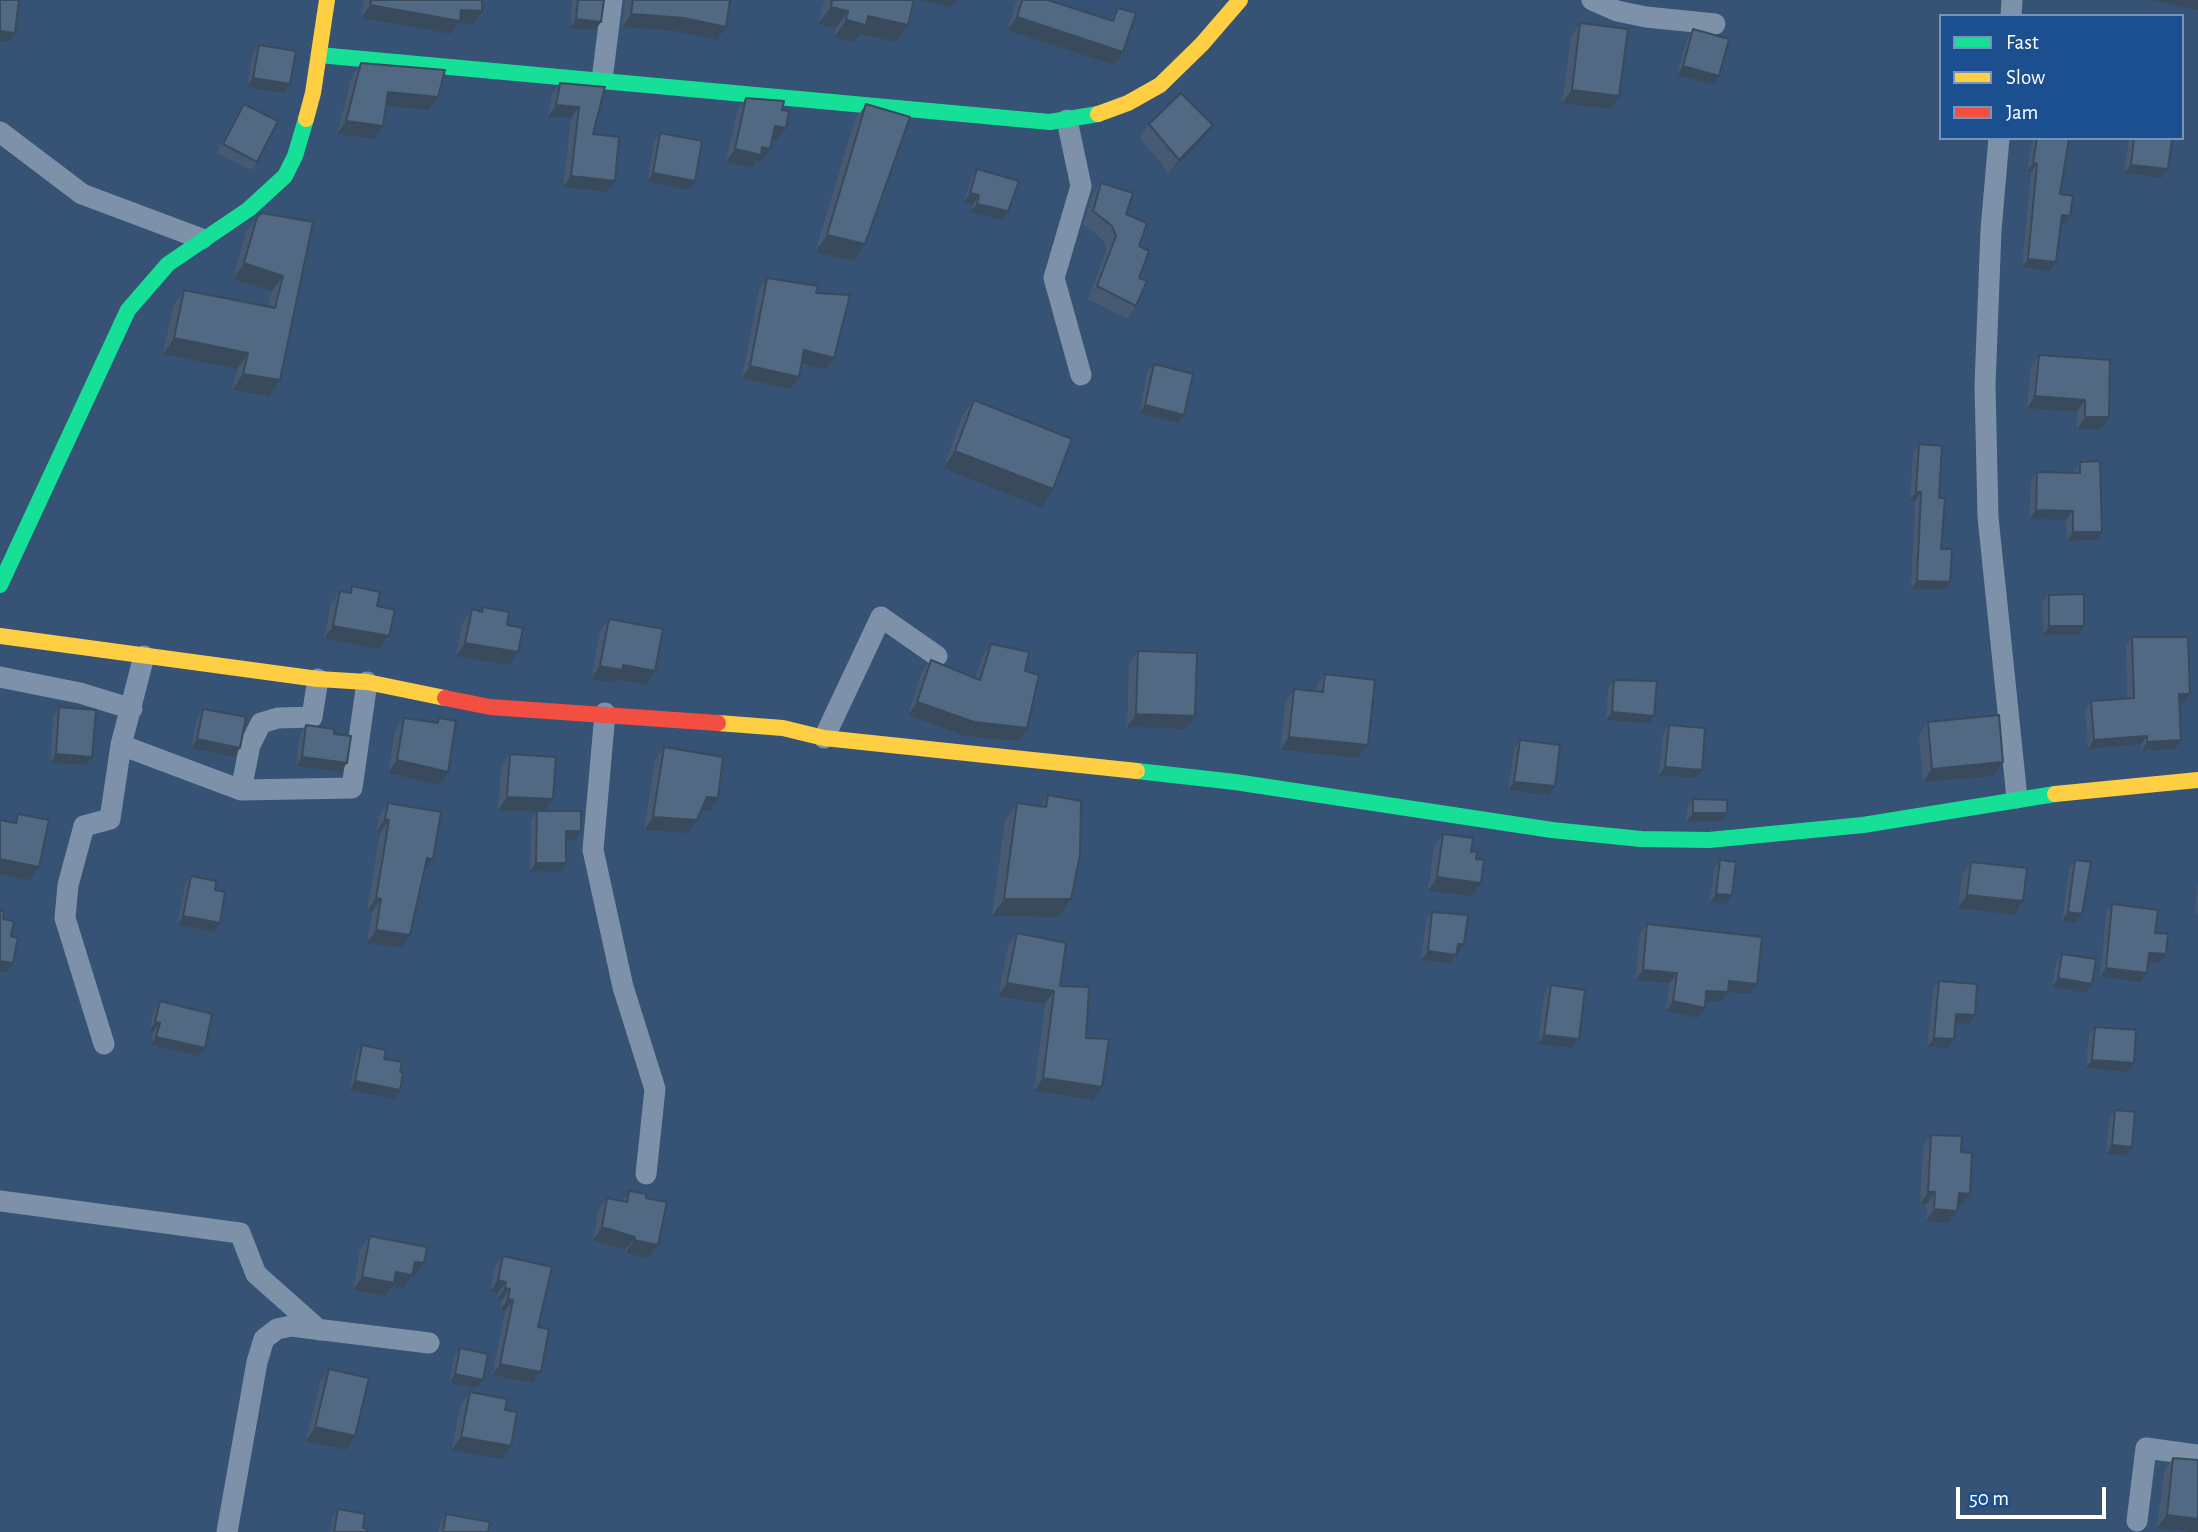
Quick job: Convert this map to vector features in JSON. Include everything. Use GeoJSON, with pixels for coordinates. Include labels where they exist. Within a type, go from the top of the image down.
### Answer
{"type":"FeatureCollection","features":[{"type":"Feature","properties":{"kind":"street"},"geometry":{"type":"LineString","coordinates":[[0,585],[128,310],[168,264],[249,209],[285,176],[305,125],[327,0]]}},
{"type":"Feature","properties":{"kind":"street"},"geometry":{"type":"LineString","coordinates":[[602,80],[611,0]]}},
{"type":"Feature","properties":{"kind":"street"},"geometry":{"type":"LineString","coordinates":[[319,55],[1050,122],[1088,118],[1128,103],[1160,85],[1202,44],[1240,0]]}},
{"type":"Feature","properties":{"kind":"street"},"geometry":{"type":"LineString","coordinates":[[1592,0],[1617,11],[1646,17],[1715,24]]}},
{"type":"Feature","properties":{"kind":"street"},"geometry":{"type":"LineString","coordinates":[[1068,120],[1081,186],[1054,278],[1081,375]]}},
{"type":"Feature","properties":{"kind":"street"},"geometry":{"type":"LineString","coordinates":[[0,132],[82,194],[202,239]]}},
{"type":"Feature","properties":{"kind":"street"},"geometry":{"type":"LineString","coordinates":[[1999,140],[1991,230],[1986,372],[1988,517],[2017,798]]}},
{"type":"Feature","properties":{"kind":"street"},"geometry":{"type":"LineString","coordinates":[[824,738],[881,617],[937,656]]}},
{"type":"Feature","properties":{"kind":"street"},"geometry":{"type":"LineString","coordinates":[[0,636],[318,679],[367,682],[490,706],[783,728],[824,738],[1235,782],[1552,830],[1641,839],[1709,840],[1863,825],[2017,798],[2198,780]]}},
{"type":"Feature","properties":{"kind":"street"},"geometry":{"type":"LineString","coordinates":[[104,1044],[65,918],[68,885],[84,826],[110,819],[121,745],[144,656]]}},
{"type":"Feature","properties":{"kind":"street"},"geometry":{"type":"LineString","coordinates":[[0,677],[80,694],[132,709]]}},
{"type":"Feature","properties":{"kind":"street"},"geometry":{"type":"LineString","coordinates":[[241,790],[250,746],[261,723],[278,718],[312,717],[318,679]]}},
{"type":"Feature","properties":{"kind":"street"},"geometry":{"type":"LineString","coordinates":[[121,745],[241,790],[352,788],[367,682]]}},
{"type":"Feature","properties":{"kind":"street"},"geometry":{"type":"LineString","coordinates":[[605,713],[593,850],[623,986],[655,1089],[646,1174]]}},
{"type":"Feature","properties":{"kind":"street"},"geometry":{"type":"LineString","coordinates":[[0,1201],[240,1233],[256,1274],[318,1330]]}},
{"type":"Feature","properties":{"kind":"street"},"geometry":{"type":"LineString","coordinates":[[227,1532],[257,1363],[264,1339],[277,1329],[291,1326],[429,1343]]}},
{"type":"Feature","properties":{"kind":"street"},"geometry":{"type":"LineString","coordinates":[[2137,1521],[2146,1448],[2198,1455]]}},
{"type":"Feature","properties":{"kind":"building"},"geometry":{"type":"Polygon","coordinates":[[[0,0],[19,0],[15,33],[0,31],[0,0]]]}},
{"type":"Feature","properties":{"kind":"building"},"geometry":{"type":"Polygon","coordinates":[[[371,0],[482,0],[482,11],[461,10],[460,21],[370,5],[371,0]]]}},
{"type":"Feature","properties":{"kind":"building"},"geometry":{"type":"Polygon","coordinates":[[[578,0],[604,0],[601,22],[576,19],[578,0]]]}},
{"type":"Feature","properties":{"kind":"building"},"geometry":{"type":"Polygon","coordinates":[[[633,0],[730,0],[726,27],[684,18],[631,14],[633,0]]]}},
{"type":"Feature","properties":{"kind":"building"},"geometry":{"type":"Polygon","coordinates":[[[832,0],[914,0],[908,25],[868,16],[866,25],[846,20],[848,11],[831,7],[832,0]]]}},
{"type":"Feature","properties":{"kind":"building"},"geometry":{"type":"Polygon","coordinates":[[[1022,0],[1048,0],[1113,21],[1118,8],[1136,13],[1123,52],[1017,17],[1022,0]]]}},
{"type":"Feature","properties":{"kind":"building"},"geometry":{"type":"Polygon","coordinates":[[[1580,23],[1628,29],[1619,96],[1572,90],[1580,23]]]}},
{"type":"Feature","properties":{"kind":"building"},"geometry":{"type":"Polygon","coordinates":[[[1693,29],[1729,39],[1719,76],[1683,66],[1693,29]]]}},
{"type":"Feature","properties":{"kind":"building"},"geometry":{"type":"Polygon","coordinates":[[[259,45],[296,51],[290,84],[253,78],[259,45]]]}},
{"type":"Feature","properties":{"kind":"building"},"geometry":{"type":"Polygon","coordinates":[[[361,63],[445,70],[438,97],[388,92],[383,126],[346,121],[361,63]]]}},
{"type":"Feature","properties":{"kind":"building"},"geometry":{"type":"Polygon","coordinates":[[[560,83],[605,87],[593,134],[619,137],[615,181],[571,176],[579,107],[556,105],[560,83]]]}},
{"type":"Feature","properties":{"kind":"building"},"geometry":{"type":"Polygon","coordinates":[[[1181,93],[1213,125],[1179,160],[1149,124],[1181,93]]]}},
{"type":"Feature","properties":{"kind":"building"},"geometry":{"type":"Polygon","coordinates":[[[746,98],[784,101],[782,110],[789,111],[786,128],[775,126],[770,149],[762,147],[761,155],[735,149],[746,98]]]}},
{"type":"Feature","properties":{"kind":"building"},"geometry":{"type":"Polygon","coordinates":[[[244,104],[278,121],[257,162],[223,144],[244,104]]]}},
{"type":"Feature","properties":{"kind":"building"},"geometry":{"type":"Polygon","coordinates":[[[866,104],[910,117],[865,244],[827,235],[866,104]]]}},
{"type":"Feature","properties":{"kind":"building"},"geometry":{"type":"Polygon","coordinates":[[[660,133],[702,141],[695,181],[653,173],[660,133]]]}},
{"type":"Feature","properties":{"kind":"building"},"geometry":{"type":"Polygon","coordinates":[[[2037,140],[2069,140],[2060,194],[2073,196],[2070,216],[2062,215],[2056,262],[2028,259],[2037,164],[2033,163],[2037,140]]]}},
{"type":"Feature","properties":{"kind":"building"},"geometry":{"type":"Polygon","coordinates":[[[2134,140],[2172,140],[2168,169],[2131,165],[2134,140]]]}},
{"type":"Feature","properties":{"kind":"building"},"geometry":{"type":"Polygon","coordinates":[[[977,169],[1019,181],[1008,211],[977,204],[979,195],[970,193],[977,169]]]}},
{"type":"Feature","properties":{"kind":"building"},"geometry":{"type":"Polygon","coordinates":[[[1101,183],[1133,193],[1126,214],[1147,223],[1139,246],[1149,251],[1139,278],[1147,281],[1136,306],[1097,286],[1116,236],[1112,226],[1093,211],[1101,183]]]}},
{"type":"Feature","properties":{"kind":"building"},"geometry":{"type":"Polygon","coordinates":[[[262,213],[313,222],[280,380],[243,374],[248,353],[174,338],[184,290],[275,308],[283,276],[244,263],[257,217],[262,213]]]}},
{"type":"Feature","properties":{"kind":"building"},"geometry":{"type":"Polygon","coordinates":[[[767,278],[818,286],[816,293],[850,295],[834,358],[804,350],[799,377],[750,366],[767,278]]]}},
{"type":"Feature","properties":{"kind":"building"},"geometry":{"type":"Polygon","coordinates":[[[2039,355],[2110,360],[2109,417],[2085,417],[2085,400],[2035,396],[2039,355]]]}},
{"type":"Feature","properties":{"kind":"building"},"geometry":{"type":"Polygon","coordinates":[[[1154,364],[1193,374],[1184,415],[1145,405],[1154,364]]]}},
{"type":"Feature","properties":{"kind":"building"},"geometry":{"type":"Polygon","coordinates":[[[974,400],[1072,439],[1053,489],[955,451],[974,400]]]}},
{"type":"Feature","properties":{"kind":"building"},"geometry":{"type":"Polygon","coordinates":[[[1919,444],[1942,446],[1939,498],[1945,498],[1941,549],[1952,549],[1950,582],[1917,581],[1921,492],[1916,492],[1919,444]]]}},
{"type":"Feature","properties":{"kind":"building"},"geometry":{"type":"Polygon","coordinates":[[[2100,461],[2102,532],[2073,532],[2073,511],[2036,510],[2037,472],[2080,473],[2080,462],[2100,461]]]}},
{"type":"Feature","properties":{"kind":"building"},"geometry":{"type":"Polygon","coordinates":[[[352,586],[380,592],[377,606],[395,610],[389,636],[333,626],[340,591],[351,593],[352,586]]]}},
{"type":"Feature","properties":{"kind":"building"},"geometry":{"type":"Polygon","coordinates":[[[2084,594],[2084,626],[2049,626],[2049,595],[2084,594]]]}},
{"type":"Feature","properties":{"kind":"building"},"geometry":{"type":"Polygon","coordinates":[[[483,607],[509,612],[507,625],[523,628],[518,652],[465,643],[472,609],[482,612],[483,607]]]}},
{"type":"Feature","properties":{"kind":"building"},"geometry":{"type":"Polygon","coordinates":[[[609,619],[663,629],[655,671],[623,665],[622,670],[600,666],[609,619]]]}},
{"type":"Feature","properties":{"kind":"building"},"geometry":{"type":"Polygon","coordinates":[[[2132,637],[2188,637],[2190,694],[2179,694],[2181,740],[2147,742],[2147,736],[2094,740],[2091,701],[2134,698],[2132,637]]]}},
{"type":"Feature","properties":{"kind":"building"},"geometry":{"type":"Polygon","coordinates":[[[991,644],[1029,652],[1025,671],[1039,675],[1027,728],[974,722],[917,702],[931,660],[980,680],[991,644]]]}},
{"type":"Feature","properties":{"kind":"building"},"geometry":{"type":"Polygon","coordinates":[[[1138,651],[1197,653],[1195,716],[1136,714],[1138,651]]]}},
{"type":"Feature","properties":{"kind":"building"},"geometry":{"type":"Polygon","coordinates":[[[1325,674],[1375,680],[1368,745],[1289,737],[1294,689],[1323,692],[1325,674]]]}},
{"type":"Feature","properties":{"kind":"building"},"geometry":{"type":"Polygon","coordinates":[[[1614,680],[1657,681],[1654,716],[1612,712],[1614,680]]]}},
{"type":"Feature","properties":{"kind":"building"},"geometry":{"type":"Polygon","coordinates":[[[59,707],[96,710],[92,757],[56,754],[59,707]]]}},
{"type":"Feature","properties":{"kind":"building"},"geometry":{"type":"Polygon","coordinates":[[[203,709],[246,717],[240,748],[197,739],[203,709]]]}},
{"type":"Feature","properties":{"kind":"building"},"geometry":{"type":"Polygon","coordinates":[[[1999,715],[2003,762],[1932,769],[1928,722],[1999,715]]]}},
{"type":"Feature","properties":{"kind":"building"},"geometry":{"type":"Polygon","coordinates":[[[404,718],[438,723],[439,718],[456,721],[448,772],[397,760],[404,718]]]}},
{"type":"Feature","properties":{"kind":"building"},"geometry":{"type":"Polygon","coordinates":[[[306,725],[334,729],[334,734],[351,736],[347,763],[302,757],[306,725]]]}},
{"type":"Feature","properties":{"kind":"building"},"geometry":{"type":"Polygon","coordinates":[[[1669,725],[1705,728],[1702,770],[1665,767],[1669,725]]]}},
{"type":"Feature","properties":{"kind":"building"},"geometry":{"type":"Polygon","coordinates":[[[1520,740],[1560,745],[1555,786],[1514,782],[1520,740]]]}},
{"type":"Feature","properties":{"kind":"building"},"geometry":{"type":"Polygon","coordinates":[[[664,747],[723,757],[718,798],[707,797],[697,820],[653,817],[664,747]]]}},
{"type":"Feature","properties":{"kind":"building"},"geometry":{"type":"Polygon","coordinates":[[[510,754],[556,757],[553,799],[507,797],[510,754]]]}},
{"type":"Feature","properties":{"kind":"building"},"geometry":{"type":"Polygon","coordinates":[[[1048,795],[1081,801],[1080,855],[1071,899],[1004,899],[1017,803],[1046,807],[1048,795]]]}},
{"type":"Feature","properties":{"kind":"building"},"geometry":{"type":"Polygon","coordinates":[[[1693,799],[1727,800],[1727,813],[1693,813],[1693,799]]]}},
{"type":"Feature","properties":{"kind":"building"},"geometry":{"type":"Polygon","coordinates":[[[388,803],[441,812],[433,859],[427,858],[410,935],[376,930],[381,899],[376,898],[389,820],[385,819],[388,803]]]}},
{"type":"Feature","properties":{"kind":"building"},"geometry":{"type":"Polygon","coordinates":[[[537,811],[581,811],[581,831],[566,831],[566,863],[536,863],[537,811]]]}},
{"type":"Feature","properties":{"kind":"building"},"geometry":{"type":"Polygon","coordinates":[[[18,814],[49,820],[39,867],[0,859],[0,820],[16,823],[18,814]]]}},
{"type":"Feature","properties":{"kind":"building"},"geometry":{"type":"Polygon","coordinates":[[[1443,834],[1473,838],[1471,852],[1477,851],[1476,859],[1484,860],[1481,883],[1437,877],[1443,834]]]}},
{"type":"Feature","properties":{"kind":"building"},"geometry":{"type":"Polygon","coordinates":[[[1720,860],[1736,862],[1732,895],[1716,894],[1720,860]]]}},
{"type":"Feature","properties":{"kind":"building"},"geometry":{"type":"Polygon","coordinates":[[[2075,860],[2091,862],[2082,914],[2068,912],[2075,860]]]}},
{"type":"Feature","properties":{"kind":"building"},"geometry":{"type":"Polygon","coordinates":[[[1971,862],[2027,868],[2023,901],[1967,895],[1971,862]]]}},
{"type":"Feature","properties":{"kind":"building"},"geometry":{"type":"Polygon","coordinates":[[[191,876],[216,881],[215,890],[225,892],[220,923],[183,916],[191,876]]]}},
{"type":"Feature","properties":{"kind":"building"},"geometry":{"type":"Polygon","coordinates":[[[2112,904],[2158,910],[2155,933],[2168,934],[2166,954],[2149,953],[2147,973],[2106,968],[2112,904]]]}},
{"type":"Feature","properties":{"kind":"building"},"geometry":{"type":"Polygon","coordinates":[[[0,910],[4,911],[3,919],[14,921],[11,936],[18,938],[13,963],[0,961],[0,910]]]}},
{"type":"Feature","properties":{"kind":"building"},"geometry":{"type":"Polygon","coordinates":[[[1432,912],[1468,915],[1464,944],[1458,944],[1456,955],[1428,951],[1432,912]]]}},
{"type":"Feature","properties":{"kind":"building"},"geometry":{"type":"Polygon","coordinates":[[[1647,924],[1762,937],[1757,984],[1729,981],[1728,992],[1706,991],[1705,1008],[1673,1001],[1677,973],[1643,970],[1647,924]]]}},
{"type":"Feature","properties":{"kind":"building"},"geometry":{"type":"Polygon","coordinates":[[[1017,933],[1066,943],[1060,986],[1089,987],[1086,1038],[1109,1039],[1102,1087],[1043,1078],[1054,991],[1007,983],[1017,933]]]}},
{"type":"Feature","properties":{"kind":"building"},"geometry":{"type":"Polygon","coordinates":[[[2062,954],[2096,959],[2092,984],[2058,978],[2062,954]]]}},
{"type":"Feature","properties":{"kind":"building"},"geometry":{"type":"Polygon","coordinates":[[[1939,981],[1977,984],[1975,1015],[1956,1014],[1954,1039],[1934,1038],[1939,981]]]}},
{"type":"Feature","properties":{"kind":"building"},"geometry":{"type":"Polygon","coordinates":[[[1551,985],[1585,990],[1579,1039],[1544,1035],[1551,985]]]}},
{"type":"Feature","properties":{"kind":"building"},"geometry":{"type":"Polygon","coordinates":[[[160,1001],[212,1014],[205,1048],[156,1037],[160,1023],[155,1022],[160,1001]]]}},
{"type":"Feature","properties":{"kind":"building"},"geometry":{"type":"Polygon","coordinates":[[[2095,1027],[2136,1030],[2134,1063],[2092,1060],[2095,1027]]]}},
{"type":"Feature","properties":{"kind":"building"},"geometry":{"type":"Polygon","coordinates":[[[362,1045],[386,1050],[384,1059],[402,1062],[400,1090],[355,1081],[362,1045]]]}},
{"type":"Feature","properties":{"kind":"building"},"geometry":{"type":"Polygon","coordinates":[[[2115,1110],[2135,1112],[2132,1147],[2112,1145],[2115,1110]]]}},
{"type":"Feature","properties":{"kind":"building"},"geometry":{"type":"Polygon","coordinates":[[[1931,1135],[1962,1136],[1961,1152],[1972,1153],[1970,1194],[1959,1193],[1957,1211],[1934,1209],[1935,1192],[1928,1192],[1931,1135]]]}},
{"type":"Feature","properties":{"kind":"building"},"geometry":{"type":"Polygon","coordinates":[[[629,1191],[667,1202],[658,1245],[634,1240],[635,1237],[602,1227],[607,1198],[627,1202],[629,1191]]]}},
{"type":"Feature","properties":{"kind":"building"},"geometry":{"type":"Polygon","coordinates":[[[370,1236],[427,1247],[424,1263],[415,1262],[412,1275],[396,1272],[394,1283],[362,1277],[370,1236]]]}},
{"type":"Feature","properties":{"kind":"building"},"geometry":{"type":"Polygon","coordinates":[[[503,1256],[552,1267],[538,1327],[549,1329],[541,1372],[500,1364],[513,1300],[508,1299],[510,1289],[505,1288],[506,1282],[498,1280],[503,1256]]]}},
{"type":"Feature","properties":{"kind":"building"},"geometry":{"type":"Polygon","coordinates":[[[460,1348],[488,1354],[483,1380],[455,1374],[460,1348]]]}},
{"type":"Feature","properties":{"kind":"building"},"geometry":{"type":"Polygon","coordinates":[[[329,1369],[369,1378],[355,1436],[315,1427],[329,1369]]]}},
{"type":"Feature","properties":{"kind":"building"},"geometry":{"type":"Polygon","coordinates":[[[470,1392],[507,1399],[505,1410],[517,1412],[511,1446],[461,1437],[470,1392]]]}},
{"type":"Feature","properties":{"kind":"building"},"geometry":{"type":"Polygon","coordinates":[[[2173,1458],[2198,1460],[2198,1519],[2167,1515],[2173,1458]]]}},
{"type":"Feature","properties":{"kind":"building"},"geometry":{"type":"Polygon","coordinates":[[[338,1509],[365,1514],[363,1528],[367,1529],[366,1532],[334,1532],[338,1509]]]}},
{"type":"Feature","properties":{"kind":"building"},"geometry":{"type":"Polygon","coordinates":[[[446,1514],[490,1522],[488,1532],[443,1532],[446,1514]]]}},
{"type":"Feature","properties":{"kind":"traffic: fast"},"geometry":{"type":"LineString","coordinates":[[319,55],[1050,122],[1098,114]]}},
{"type":"Feature","properties":{"kind":"traffic: fast"},"geometry":{"type":"LineString","coordinates":[[0,585],[128,310],[168,264],[249,209],[285,176],[295,156],[306,119]]}},
{"type":"Feature","properties":{"kind":"traffic: fast"},"geometry":{"type":"LineString","coordinates":[[1137,771],[1235,782],[1552,830],[1641,839],[1709,840],[1863,825],[2055,794]]}},
{"type":"Feature","properties":{"kind":"traffic: slow"},"geometry":{"type":"LineString","coordinates":[[306,119],[313,93],[327,0]]}},
{"type":"Feature","properties":{"kind":"traffic: slow"},"geometry":{"type":"LineString","coordinates":[[1098,114],[1128,103],[1160,85],[1202,44],[1240,0]]}},
{"type":"Feature","properties":{"kind":"traffic: slow"},"geometry":{"type":"LineString","coordinates":[[0,636],[318,679],[367,682],[445,698]]}},
{"type":"Feature","properties":{"kind":"traffic: slow"},"geometry":{"type":"LineString","coordinates":[[718,723],[783,728],[824,738],[1137,771]]}},
{"type":"Feature","properties":{"kind":"traffic: slow"},"geometry":{"type":"LineString","coordinates":[[2055,794],[2198,780]]}},
{"type":"Feature","properties":{"kind":"traffic: jam"},"geometry":{"type":"LineString","coordinates":[[445,698],[490,707],[718,723]]}}]}
